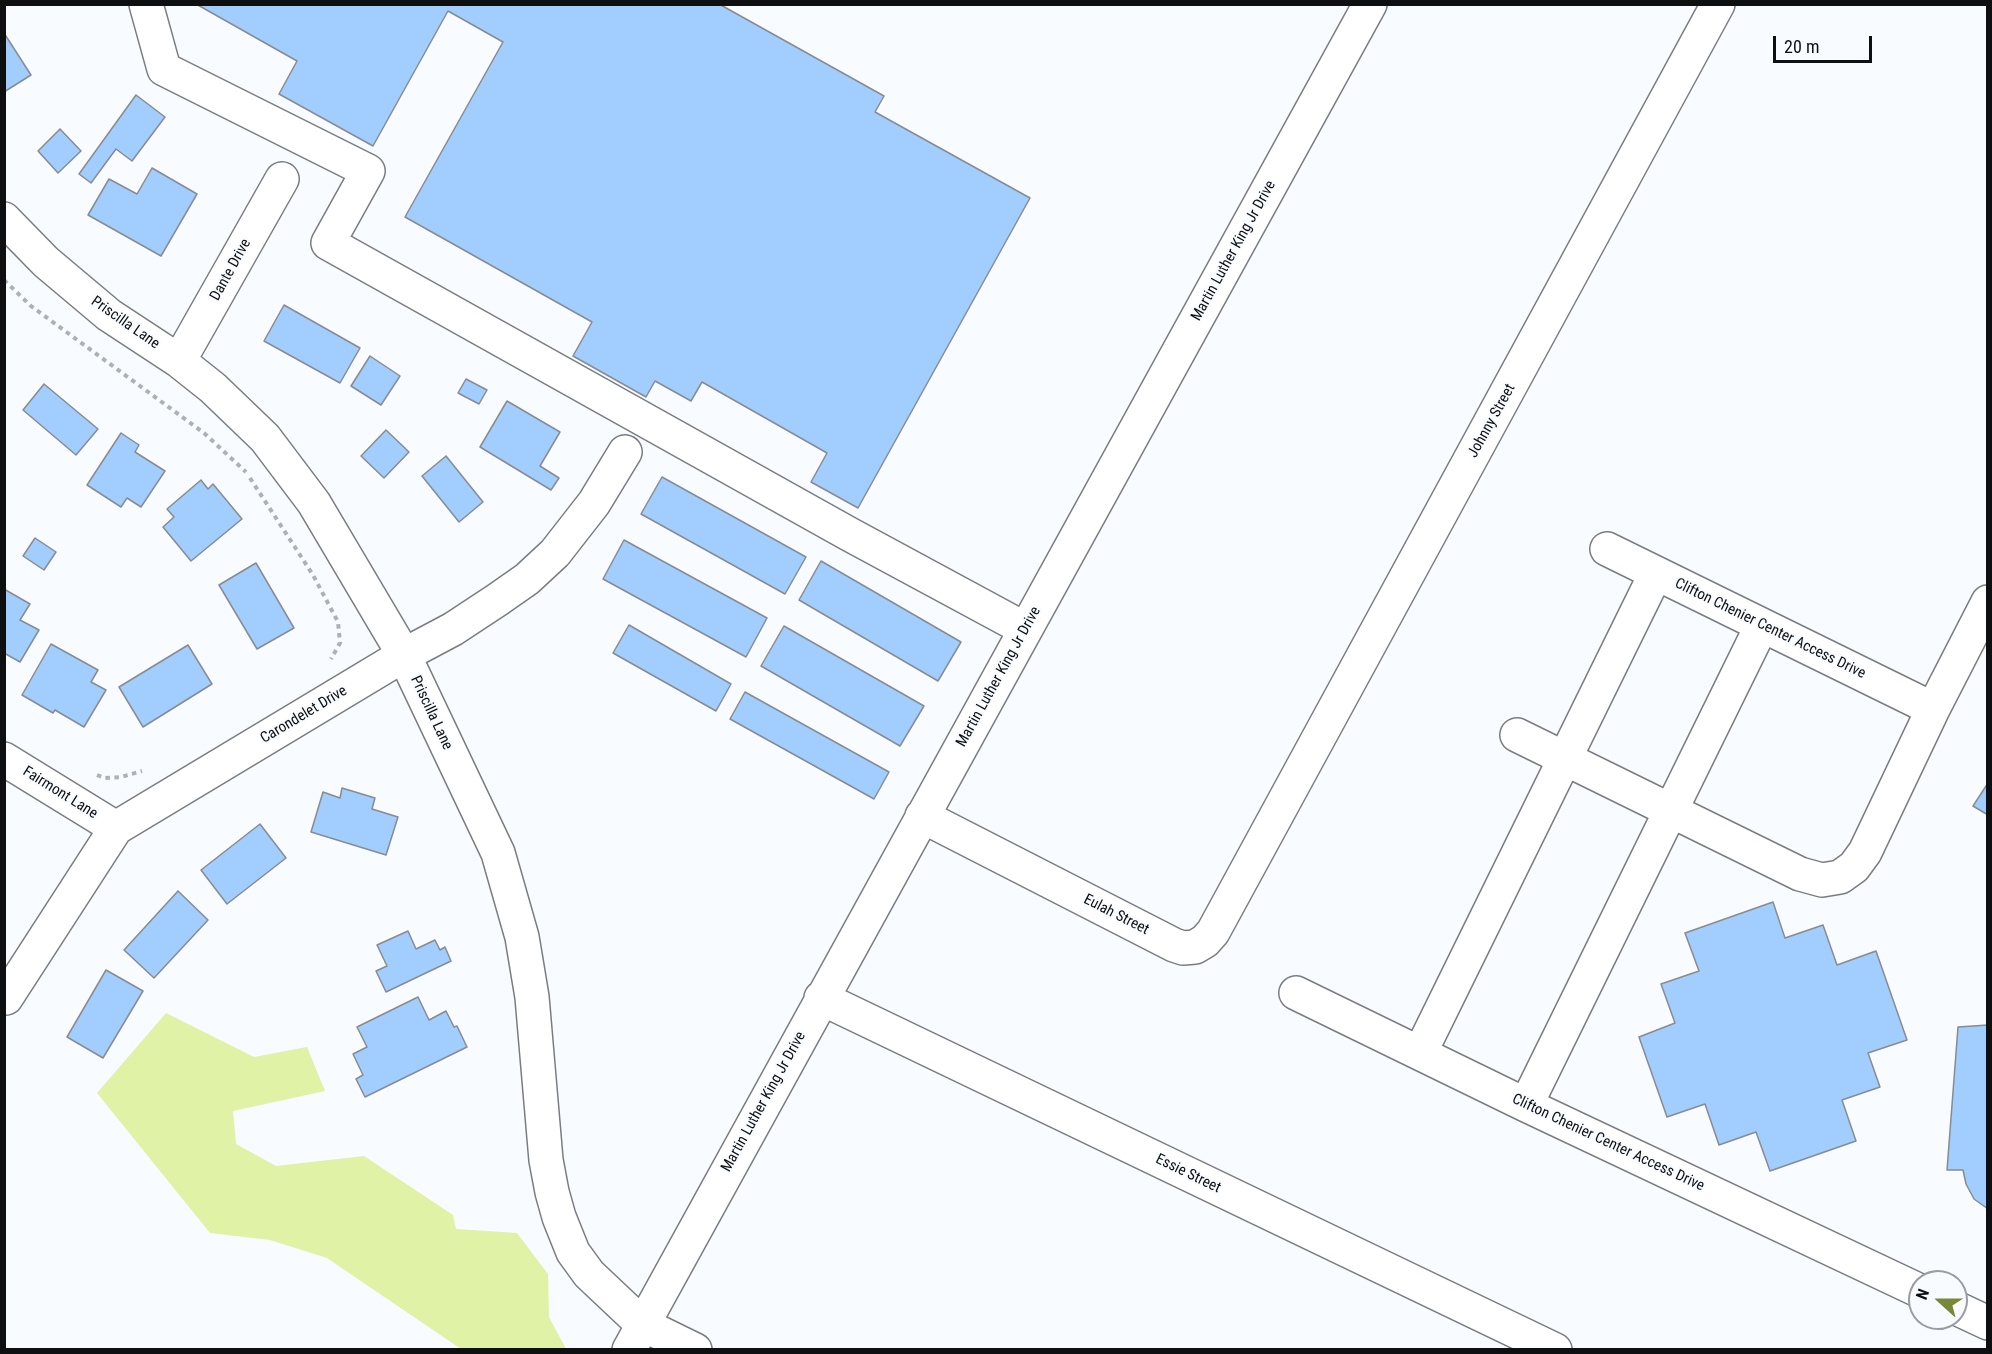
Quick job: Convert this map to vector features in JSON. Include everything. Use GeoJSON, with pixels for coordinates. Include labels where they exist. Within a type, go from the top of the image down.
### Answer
{"type":"FeatureCollection","features":[{"type":"Feature","properties":{"kind":"street"},"geometry":{"type":"LineString","coordinates":[[146,4],[164,69],[368,171],[328,243],[878,550],[1025,629]]}},
{"type":"Feature","properties":{"kind":"street","name":"Martin Luther King Jr Drive"},"geometry":{"type":"LineString","coordinates":[[635,1337],[1370,4]]}},
{"type":"Feature","properties":{"kind":"street","name":"Johnny Street"},"geometry":{"type":"LineString","coordinates":[[1265,838],[1718,4]]}},
{"type":"Feature","properties":{"kind":"street","name":"Dante Drive"},"geometry":{"type":"LineString","coordinates":[[179,361],[282,179]]}},
{"type":"Feature","properties":{"kind":"street","name":"Priscilla Lane"},"geometry":{"type":"LineString","coordinates":[[4,219],[46,262],[109,315],[179,361],[213,388],[272,447],[314,503],[404,655],[498,854],[522,936],[532,997],[546,1160],[559,1217],[573,1252],[635,1337],[695,1350]]}},
{"type":"Feature","properties":{"kind":"street","name":"Carondelet Drive"},"geometry":{"type":"LineString","coordinates":[[6,998],[116,828],[404,655],[453,629],[526,579],[555,554],[594,503],[625,452]]}},
{"type":"Feature","properties":{"kind":"street","name":"Clifton Chenier Center Access Drive"},"geometry":{"type":"LineString","coordinates":[[1606,549],[1933,708]]}},
{"type":"Feature","properties":{"kind":"street"},"geometry":{"type":"LineString","coordinates":[[1420,1053],[1656,573]]}},
{"type":"Feature","properties":{"kind":"street"},"geometry":{"type":"LineString","coordinates":[[1517,735],[1800,874],[1822,880],[1840,877],[1854,867],[1865,852],[1933,708],[1979,639],[1988,602]]}},
{"type":"Feature","properties":{"kind":"street"},"geometry":{"type":"LineString","coordinates":[[1526,1105],[1762,625]]}},
{"type":"Feature","properties":{"kind":"street","name":"Fairmont Lane"},"geometry":{"type":"LineString","coordinates":[[4,759],[116,828]]}},
{"type":"Feature","properties":{"kind":"street","name":"Eulah Street"},"geometry":{"type":"LineString","coordinates":[[922,816],[1173,945],[1183,948],[1195,947],[1213,932],[1265,838]]}},
{"type":"Feature","properties":{"kind":"street","name":"Clifton Chenier Center Access Drive"},"geometry":{"type":"LineString","coordinates":[[1296,993],[1526,1105],[1908,1285]]}},
{"type":"Feature","properties":{"kind":"street","name":"Essie Street"},"geometry":{"type":"LineString","coordinates":[[821,998],[1555,1350]]}},
{"type":"Feature","properties":{"kind":"street"},"geometry":{"type":"LineString","coordinates":[[1968,1314],[1988,1323]]}},
{"type":"Feature","properties":{"kind":"path"},"geometry":{"type":"LineString","coordinates":[[4,280],[31,306],[204,433],[247,473],[313,575],[338,622],[340,643],[331,660],[326,664]]}},
{"type":"Feature","properties":{"kind":"path"},"geometry":{"type":"LineString","coordinates":[[95,774],[105,778],[121,777],[145,769]]}},
{"type":"Feature","properties":{"kind":"green space"},"geometry":{"type":"Polygon","coordinates":[[[166,1013],[254,1057],[307,1047],[325,1091],[233,1111],[236,1144],[276,1166],[364,1156],[453,1215],[456,1229],[517,1233],[548,1274],[549,1317],[566,1349],[461,1349],[327,1258],[270,1240],[210,1233],[97,1093],[166,1013]]]}},
{"type":"Feature","properties":{"kind":"building"},"geometry":{"type":"Polygon","coordinates":[[[196,4],[719,4],[884,96],[875,112],[1030,198],[858,508],[811,482],[827,453],[702,382],[691,401],[655,381],[646,397],[573,356],[592,322],[405,217],[503,42],[448,11],[373,146],[279,94],[297,61],[196,4]]]}},
{"type":"Feature","properties":{"kind":"building"},"geometry":{"type":"Polygon","coordinates":[[[4,33],[31,75],[4,92],[4,33]]]}},
{"type":"Feature","properties":{"kind":"building"},"geometry":{"type":"Polygon","coordinates":[[[136,95],[165,117],[132,161],[116,149],[91,183],[79,174],[136,95]]]}},
{"type":"Feature","properties":{"kind":"building"},"geometry":{"type":"Polygon","coordinates":[[[60,129],[81,151],[58,173],[38,151],[60,129]]]}},
{"type":"Feature","properties":{"kind":"building"},"geometry":{"type":"Polygon","coordinates":[[[152,168],[197,194],[161,256],[88,215],[109,179],[137,194],[152,168]]]}},
{"type":"Feature","properties":{"kind":"building"},"geometry":{"type":"Polygon","coordinates":[[[284,305],[360,348],[340,383],[264,341],[284,305]]]}},
{"type":"Feature","properties":{"kind":"building"},"geometry":{"type":"Polygon","coordinates":[[[370,356],[400,376],[381,405],[351,386],[370,356]]]}},
{"type":"Feature","properties":{"kind":"building"},"geometry":{"type":"Polygon","coordinates":[[[466,379],[487,390],[479,404],[458,393],[466,379]]]}},
{"type":"Feature","properties":{"kind":"building"},"geometry":{"type":"Polygon","coordinates":[[[44,384],[98,429],[76,455],[23,410],[44,384]]]}},
{"type":"Feature","properties":{"kind":"building"},"geometry":{"type":"Polygon","coordinates":[[[507,401],[560,432],[540,466],[559,478],[551,490],[480,447],[507,401]]]}},
{"type":"Feature","properties":{"kind":"building"},"geometry":{"type":"Polygon","coordinates":[[[386,430],[409,452],[384,478],[361,456],[386,430]]]}},
{"type":"Feature","properties":{"kind":"building"},"geometry":{"type":"Polygon","coordinates":[[[121,433],[139,445],[135,452],[165,471],[141,507],[127,498],[121,507],[87,485],[121,433]]]}},
{"type":"Feature","properties":{"kind":"building"},"geometry":{"type":"Polygon","coordinates":[[[446,456],[483,502],[459,522],[422,476],[446,456]]]}},
{"type":"Feature","properties":{"kind":"building"},"geometry":{"type":"Polygon","coordinates":[[[662,477],[806,557],[785,594],[641,514],[662,477]]]}},
{"type":"Feature","properties":{"kind":"building"},"geometry":{"type":"Polygon","coordinates":[[[201,480],[208,489],[213,484],[242,519],[191,561],[163,527],[174,517],[167,509],[201,480]]]}},
{"type":"Feature","properties":{"kind":"building"},"geometry":{"type":"Polygon","coordinates":[[[35,538],[56,552],[44,570],[23,556],[35,538]]]}},
{"type":"Feature","properties":{"kind":"building"},"geometry":{"type":"Polygon","coordinates":[[[624,540],[767,618],[746,657],[603,579],[624,540]]]}},
{"type":"Feature","properties":{"kind":"building"},"geometry":{"type":"Polygon","coordinates":[[[821,561],[961,642],[938,681],[799,600],[821,561]]]}},
{"type":"Feature","properties":{"kind":"building"},"geometry":{"type":"Polygon","coordinates":[[[256,563],[294,628],[257,649],[219,585],[256,563]]]}},
{"type":"Feature","properties":{"kind":"building"},"geometry":{"type":"Polygon","coordinates":[[[4,589],[30,604],[20,620],[39,630],[20,662],[4,653],[4,589]]]}},
{"type":"Feature","properties":{"kind":"building"},"geometry":{"type":"Polygon","coordinates":[[[629,625],[731,684],[716,711],[613,653],[629,625]]]}},
{"type":"Feature","properties":{"kind":"building"},"geometry":{"type":"Polygon","coordinates":[[[784,626],[924,706],[900,746],[761,666],[784,626]]]}},
{"type":"Feature","properties":{"kind":"building"},"geometry":{"type":"Polygon","coordinates":[[[51,644],[98,670],[91,682],[106,690],[84,727],[55,710],[53,713],[22,695],[51,644]]]}},
{"type":"Feature","properties":{"kind":"building"},"geometry":{"type":"Polygon","coordinates":[[[188,645],[212,684],[143,727],[119,687],[188,645]]]}},
{"type":"Feature","properties":{"kind":"building"},"geometry":{"type":"Polygon","coordinates":[[[745,692],[889,772],[874,799],[730,719],[745,692]]]}},
{"type":"Feature","properties":{"kind":"building"},"geometry":{"type":"Polygon","coordinates":[[[1988,783],[1988,815],[1973,806],[1988,783]]]}},
{"type":"Feature","properties":{"kind":"building"},"geometry":{"type":"Polygon","coordinates":[[[342,788],[375,798],[372,809],[398,817],[386,855],[311,832],[323,792],[340,798],[342,788]]]}},
{"type":"Feature","properties":{"kind":"building"},"geometry":{"type":"Polygon","coordinates":[[[260,824],[286,858],[227,904],[201,870],[260,824]]]}},
{"type":"Feature","properties":{"kind":"building"},"geometry":{"type":"Polygon","coordinates":[[[178,891],[208,920],[154,978],[124,950],[178,891]]]}},
{"type":"Feature","properties":{"kind":"building"},"geometry":{"type":"Polygon","coordinates":[[[1773,902],[1785,938],[1823,925],[1837,965],[1876,951],[1907,1040],[1868,1053],[1880,1087],[1842,1100],[1856,1141],[1770,1171],[1756,1132],[1719,1145],[1705,1104],[1667,1117],[1639,1037],[1675,1023],[1661,984],[1699,971],[1685,933],[1773,902]]]}},
{"type":"Feature","properties":{"kind":"building"},"geometry":{"type":"Polygon","coordinates":[[[408,931],[416,949],[435,940],[440,950],[445,947],[451,961],[386,992],[376,971],[387,966],[377,945],[408,931]]]}},
{"type":"Feature","properties":{"kind":"building"},"geometry":{"type":"Polygon","coordinates":[[[106,970],[143,991],[103,1058],[67,1037],[106,970]]]}},
{"type":"Feature","properties":{"kind":"building"},"geometry":{"type":"Polygon","coordinates":[[[418,997],[429,1020],[446,1011],[454,1027],[457,1026],[467,1047],[365,1097],[356,1079],[363,1075],[353,1054],[367,1047],[357,1027],[418,997]]]}},
{"type":"Feature","properties":{"kind":"building"},"geometry":{"type":"Polygon","coordinates":[[[1988,1025],[1988,1209],[1974,1199],[1966,1184],[1963,1170],[1947,1170],[1958,1027],[1988,1025]]]}}]}
